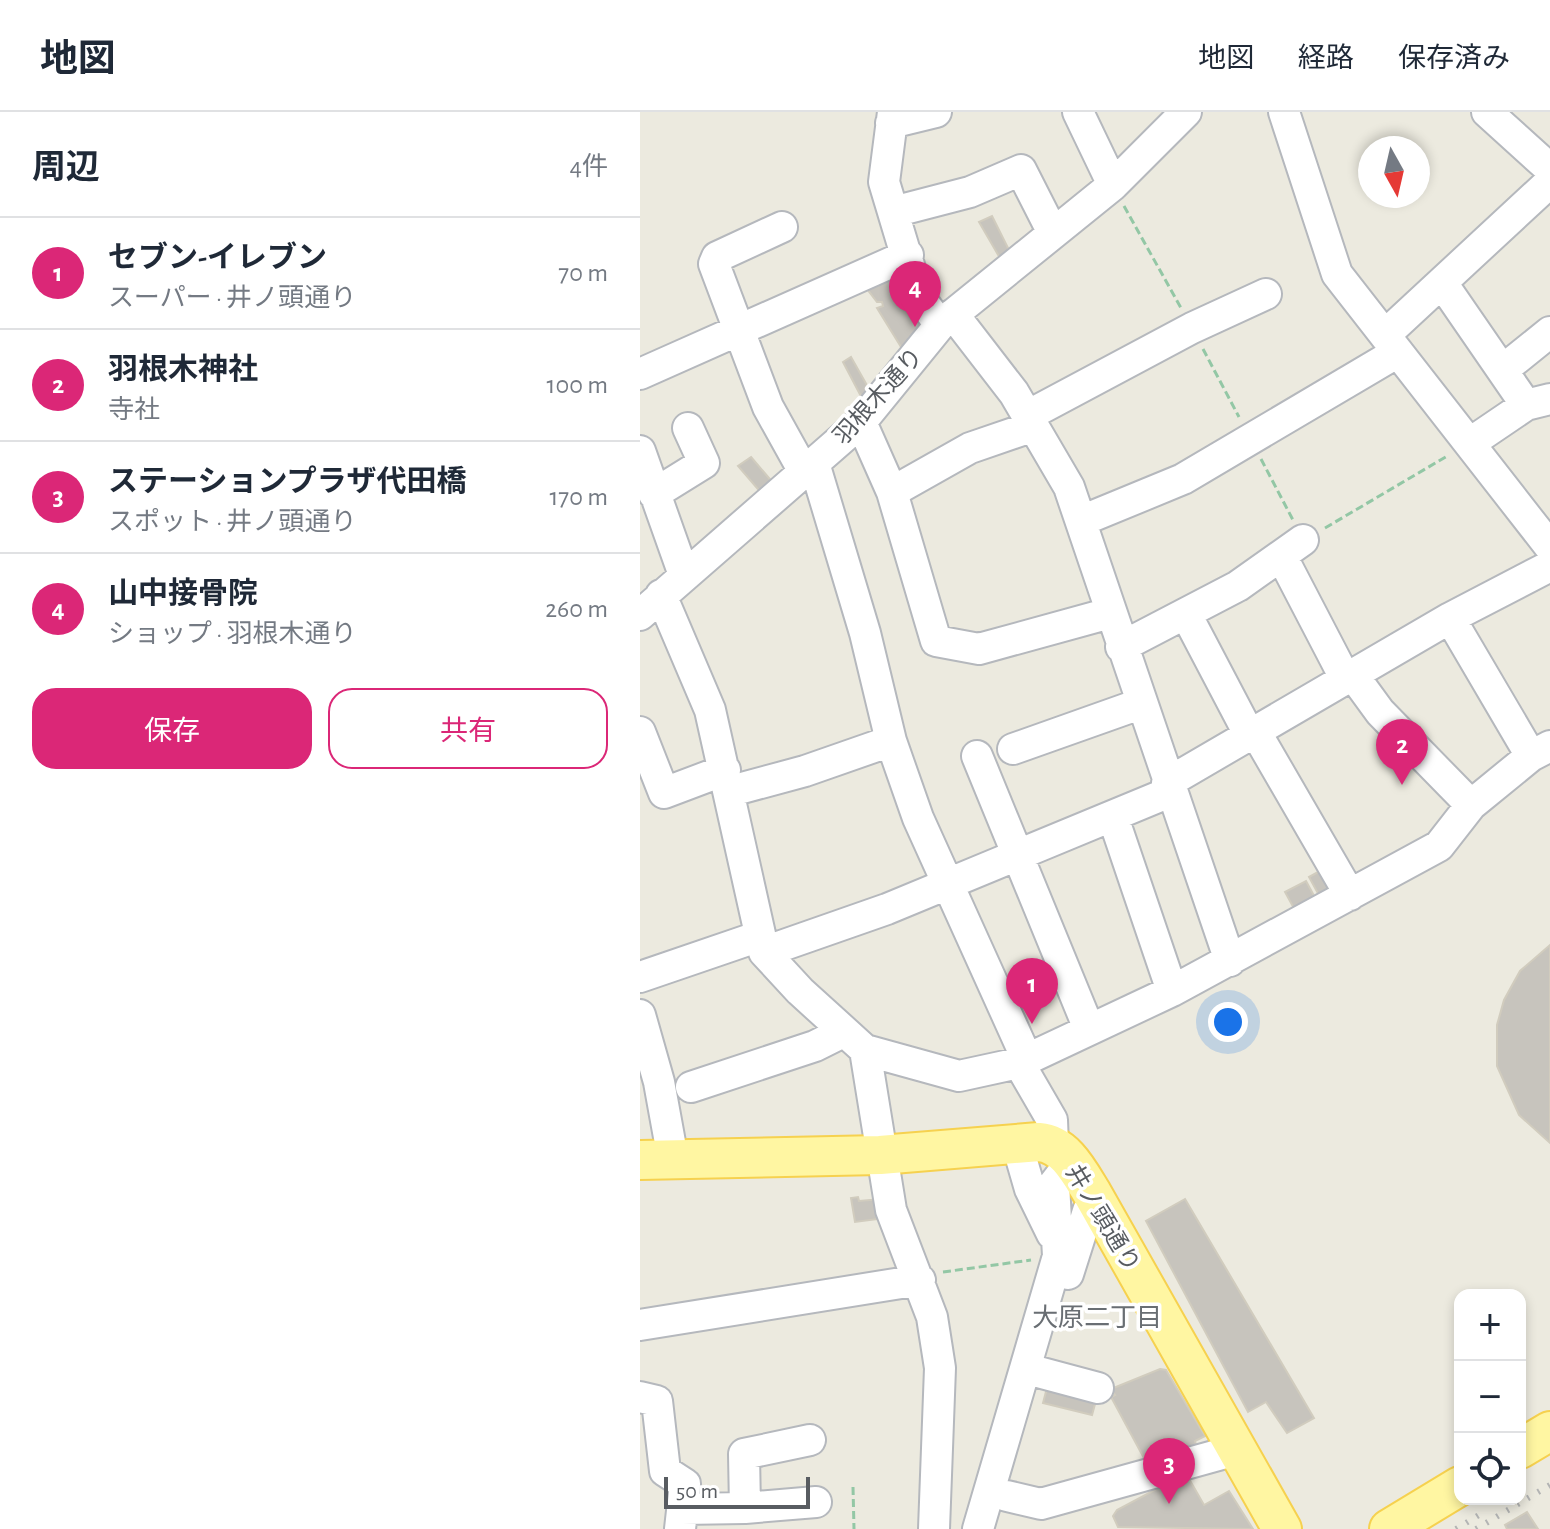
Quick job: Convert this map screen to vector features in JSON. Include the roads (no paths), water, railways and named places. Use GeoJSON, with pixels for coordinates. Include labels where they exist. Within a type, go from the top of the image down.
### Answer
{"type":"FeatureCollection","features":[{"type":"Feature","properties":{"kind":"main road"},"geometry":{"type":"LineString","coordinates":[[657,1160],[1047,1150]]}},
{"type":"Feature","properties":{"kind":"main road","name":"井ノ頭通り"},"geometry":{"type":"LineString","coordinates":[[1047,1150],[1092,1193],[1282,1529]]}},
{"type":"Feature","properties":{"kind":"main road"},"geometry":{"type":"LineString","coordinates":[[1526,1445],[1550,1431]]}},
{"type":"Feature","properties":{"kind":"main road"},"geometry":{"type":"LineString","coordinates":[[1389,1529],[1454,1490]]}},
{"type":"Feature","properties":{"kind":"street"},"geometry":{"type":"LineString","coordinates":[[936,112],[892,118],[884,182],[918,295],[947,320],[1014,393],[1069,487],[1168,787],[1230,961]]}},
{"type":"Feature","properties":{"kind":"street"},"geometry":{"type":"LineString","coordinates":[[1078,112],[1113,185]]}},
{"type":"Feature","properties":{"kind":"street","name":"羽根木通り"},"geometry":{"type":"LineString","coordinates":[[651,605],[861,422],[947,320],[1113,185],[1186,112]]}},
{"type":"Feature","properties":{"kind":"street"},"geometry":{"type":"LineString","coordinates":[[1284,112],[1337,274],[1550,547]]}},
{"type":"Feature","properties":{"kind":"street"},"geometry":{"type":"LineString","coordinates":[[1081,521],[1183,479],[1251,438],[1392,343],[1548,167],[1487,112]]}},
{"type":"Feature","properties":{"kind":"street"},"geometry":{"type":"LineString","coordinates":[[893,212],[970,192],[1021,170],[1053,233]]}},
{"type":"Feature","properties":{"kind":"street"},"geometry":{"type":"LineString","coordinates":[[782,227],[717,257],[714,264],[768,407],[808,466],[865,633],[891,741],[947,885],[1052,1120],[1047,1150],[1030,1189],[1063,1256]]}},
{"type":"Feature","properties":{"kind":"street"},"geometry":{"type":"LineString","coordinates":[[640,374],[908,255]]}},
{"type":"Feature","properties":{"kind":"street"},"geometry":{"type":"LineString","coordinates":[[1442,283],[1504,369],[1538,402],[1470,443]]}},
{"type":"Feature","properties":{"kind":"street"},"geometry":{"type":"LineString","coordinates":[[892,492],[970,448],[1031,421],[1192,328],[1266,294]]}},
{"type":"Feature","properties":{"kind":"street"},"geometry":{"type":"LineString","coordinates":[[1504,369],[1550,332]]}},
{"type":"Feature","properties":{"kind":"street"},"geometry":{"type":"LineString","coordinates":[[861,422],[892,492],[936,641],[979,649],[1110,613]]}},
{"type":"Feature","properties":{"kind":"street"},"geometry":{"type":"LineString","coordinates":[[654,494],[704,463],[688,428]]}},
{"type":"Feature","properties":{"kind":"street"},"geometry":{"type":"LineString","coordinates":[[640,451],[684,575]]}},
{"type":"Feature","properties":{"kind":"street"},"geometry":{"type":"LineString","coordinates":[[1121,647],[1186,614],[1292,549],[1349,678],[1471,805]]}},
{"type":"Feature","properties":{"kind":"street"},"geometry":{"type":"LineString","coordinates":[[640,977],[762,944],[947,885],[1113,817],[1450,618],[1550,566]]}},
{"type":"Feature","properties":{"kind":"street"},"geometry":{"type":"LineString","coordinates":[[651,605],[710,710],[728,780],[745,879],[762,944],[854,1041],[891,1210],[932,1317],[940,1368],[934,1529]]}},
{"type":"Feature","properties":{"kind":"street"},"geometry":{"type":"LineString","coordinates":[[1186,614],[1252,733],[1350,895]]}},
{"type":"Feature","properties":{"kind":"street"},"geometry":{"type":"LineString","coordinates":[[691,1087],[815,1046],[854,1041],[959,1076],[1023,1060],[1172,991],[1439,846],[1471,805],[1541,751],[1450,618]]}},
{"type":"Feature","properties":{"kind":"street"},"geometry":{"type":"LineString","coordinates":[[1013,749],[1140,704]]}},
{"type":"Feature","properties":{"kind":"street"},"geometry":{"type":"LineString","coordinates":[[640,732],[664,793],[728,780],[805,771],[891,741]]}},
{"type":"Feature","properties":{"kind":"street"},"geometry":{"type":"LineString","coordinates":[[977,756],[1016,858],[1089,1029]]}},
{"type":"Feature","properties":{"kind":"street"},"geometry":{"type":"LineString","coordinates":[[1113,817],[1172,991]]}},
{"type":"Feature","properties":{"kind":"street"},"geometry":{"type":"LineString","coordinates":[[640,1015],[659,1082],[657,1160]]}},
{"type":"Feature","properties":{"kind":"street"},"geometry":{"type":"LineString","coordinates":[[1047,1150],[1063,1256]]}},
{"type":"Feature","properties":{"kind":"street"},"geometry":{"type":"LineString","coordinates":[[995,1529],[1015,1435],[1063,1256],[1088,1211]]}},
{"type":"Feature","properties":{"kind":"street"},"geometry":{"type":"LineString","coordinates":[[640,1325],[919,1277]]}},
{"type":"Feature","properties":{"kind":"street"},"geometry":{"type":"LineString","coordinates":[[1033,1371],[1098,1388]]}},
{"type":"Feature","properties":{"kind":"street"},"geometry":{"type":"LineString","coordinates":[[640,1396],[657,1401],[665,1471],[685,1484],[681,1519],[745,1508],[816,1502]]}},
{"type":"Feature","properties":{"kind":"street"},"geometry":{"type":"LineString","coordinates":[[745,1508],[744,1454],[810,1440]]}},
{"type":"Feature","properties":{"kind":"street"},"geometry":{"type":"LineString","coordinates":[[1003,1487],[1041,1504],[1236,1450]]}},
{"type":"Feature","properties":{"kind":"street"},"geometry":{"type":"LineString","coordinates":[[978,1529],[1003,1487]]}},
{"type":"Feature","properties":{"kind":"railway"},"geometry":{"type":"LineString","coordinates":[[1476,1529],[1550,1485]]}},
{"type":"Feature","properties":{"kind":"railway"},"geometry":{"type":"LineString","coordinates":[[1456,1529],[1484,1512]]}},
{"type":"Feature","properties":{"kind":"place","name":"山中接骨院"},"geometry":{"type":"Point","coordinates":[915,327]}},
{"type":"Feature","properties":{"kind":"place","name":"羽根木神社"},"geometry":{"type":"Point","coordinates":[1402,785]}},
{"type":"Feature","properties":{"kind":"place","name":"セブン-イレブン"},"geometry":{"type":"Point","coordinates":[1032,1024]}},
{"type":"Feature","properties":{"kind":"place","name":"ステーションプラザ代田橋"},"geometry":{"type":"Point","coordinates":[1169,1504]}},
{"type":"Feature","properties":{"kind":"district","name":"大原二丁目"},"geometry":{"type":"Point","coordinates":[1097,1317]}}]}
